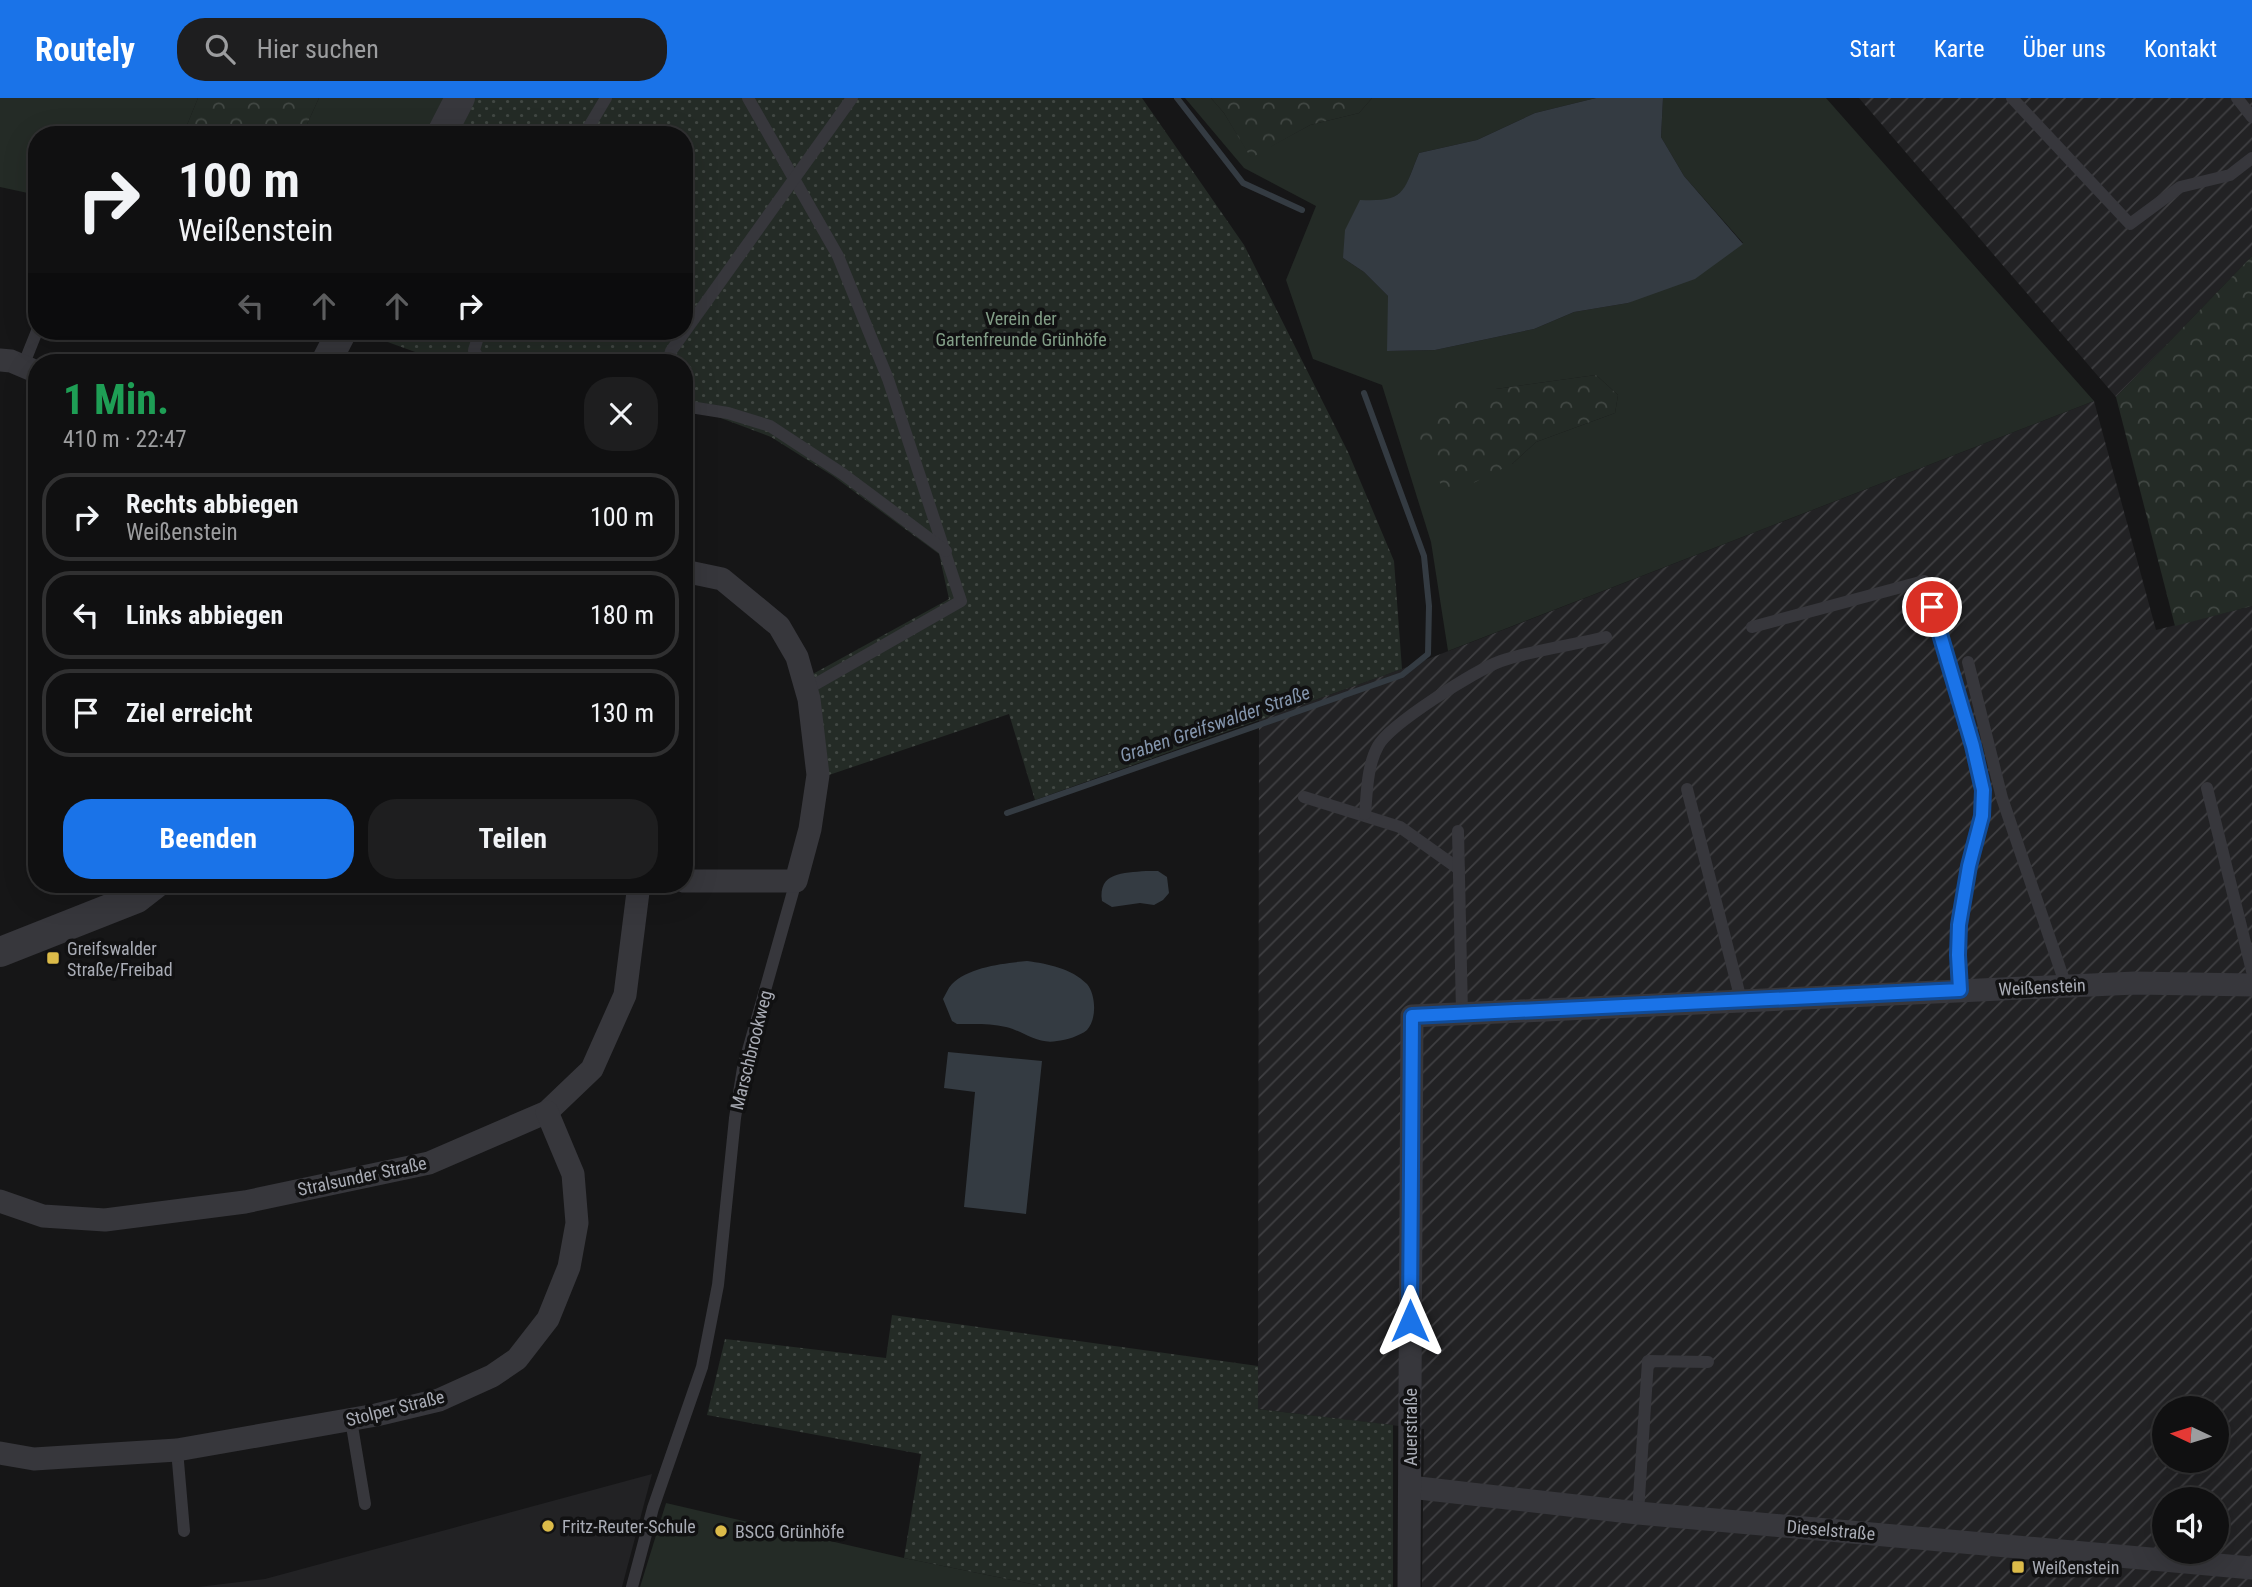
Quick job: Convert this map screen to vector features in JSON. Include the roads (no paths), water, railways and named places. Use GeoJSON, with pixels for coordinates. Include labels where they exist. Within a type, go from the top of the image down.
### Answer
{"type":"FeatureCollection","features":[{"type":"Feature","properties":{"kind":"street"},"geometry":{"type":"LineString","coordinates":[[446,126],[460,98]]}},
{"type":"Feature","properties":{"kind":"street"},"geometry":{"type":"LineString","coordinates":[[0,360],[28,368]]}},
{"type":"Feature","properties":{"kind":"street","name":"Marschbrookweg"},"geometry":{"type":"LineString","coordinates":[[693,572],[722,579],[779,626],[797,657],[807,689],[818,775],[810,829],[796,881]]}},
{"type":"Feature","properties":{"kind":"street"},"geometry":{"type":"LineString","coordinates":[[693,881],[796,881]]}},
{"type":"Feature","properties":{"kind":"street"},"geometry":{"type":"LineString","coordinates":[[0,952],[137,898],[143,893]]}},
{"type":"Feature","properties":{"kind":"street","name":"Stralsunder Straße"},"geometry":{"type":"LineString","coordinates":[[0,1201],[43,1216],[105,1220],[245,1202],[429,1163],[547,1112],[592,1069],[625,995],[638,893]]}},
{"type":"Feature","properties":{"kind":"street","name":"Weißenstein"},"geometry":{"type":"LineString","coordinates":[[1412,1016],[2136,983],[2252,985]]}},
{"type":"Feature","properties":{"kind":"street","name":"Auerstraße"},"geometry":{"type":"LineString","coordinates":[[1409,1587],[1412,1016]]}},
{"type":"Feature","properties":{"kind":"street","name":"Stolper Straße"},"geometry":{"type":"LineString","coordinates":[[0,1453],[34,1459],[177,1450],[351,1420],[439,1400],[492,1376],[517,1359],[548,1319],[569,1266],[577,1223],[573,1174],[547,1112]]}},
{"type":"Feature","properties":{"kind":"street","name":"Dieselstraße"},"geometry":{"type":"LineString","coordinates":[[1410,1488],[1638,1513],[2252,1568]]}},
{"type":"Feature","properties":{"kind":"lane"},"geometry":{"type":"LineString","coordinates":[[589,126],[606,98]]}},
{"type":"Feature","properties":{"kind":"lane"},"geometry":{"type":"LineString","coordinates":[[748,98],[838,256],[888,379],[961,601],[807,689]]}},
{"type":"Feature","properties":{"kind":"lane"},"geometry":{"type":"LineString","coordinates":[[693,320],[852,98]]}},
{"type":"Feature","properties":{"kind":"lane"},"geometry":{"type":"LineString","coordinates":[[2012,98],[2130,225],[2179,187],[2230,175],[2252,158]]}},
{"type":"Feature","properties":{"kind":"lane"},"geometry":{"type":"LineString","coordinates":[[2237,98],[2252,117]]}},
{"type":"Feature","properties":{"kind":"lane"},"geometry":{"type":"LineString","coordinates":[[693,407],[728,413],[770,426],[843,474],[946,551]]}},
{"type":"Feature","properties":{"kind":"lane"},"geometry":{"type":"LineString","coordinates":[[1752,627],[1924,581],[1972,741],[1983,790],[1982,816],[1969,866],[1959,925],[1960,990]]}},
{"type":"Feature","properties":{"kind":"lane"},"geometry":{"type":"LineString","coordinates":[[1365,814],[1370,773],[1377,747],[1394,727],[1414,712],[1480,671],[1502,661],[1606,637]]}},
{"type":"Feature","properties":{"kind":"lane"},"geometry":{"type":"LineString","coordinates":[[1968,662],[2003,798],[2066,986]]}},
{"type":"Feature","properties":{"kind":"lane"},"geometry":{"type":"LineString","coordinates":[[1687,789],[1741,1000]]}},
{"type":"Feature","properties":{"kind":"lane"},"geometry":{"type":"LineString","coordinates":[[2207,789],[2252,971]]}},
{"type":"Feature","properties":{"kind":"lane"},"geometry":{"type":"LineString","coordinates":[[1304,797],[1400,827],[1459,869]]}},
{"type":"Feature","properties":{"kind":"lane"},"geometry":{"type":"LineString","coordinates":[[1458,831],[1462,1013]]}},
{"type":"Feature","properties":{"kind":"lane","name":"Marschbrookweg"},"geometry":{"type":"LineString","coordinates":[[632,1587],[653,1508],[702,1367],[718,1285],[734,1118],[743,1068],[796,881]]}},
{"type":"Feature","properties":{"kind":"lane"},"geometry":{"type":"LineString","coordinates":[[1638,1513],[1648,1361],[1708,1362]]}},
{"type":"Feature","properties":{"kind":"lane"},"geometry":{"type":"LineString","coordinates":[[351,1420],[365,1504]]}},
{"type":"Feature","properties":{"kind":"lane"},"geometry":{"type":"LineString","coordinates":[[177,1450],[184,1531]]}},
{"type":"Feature","properties":{"kind":"waterway"},"geometry":{"type":"LineString","coordinates":[[1177,98],[1243,183],[1302,210]]}},
{"type":"Feature","properties":{"kind":"waterway","name":"Graben Greifswalder Straße"},"geometry":{"type":"LineString","coordinates":[[1007,813],[1402,675],[1428,654],[1429,606],[1424,556],[1364,393]]}},
{"type":"Feature","properties":{"kind":"place","name":"Greifswalder Straße/Freibad"},"geometry":{"type":"Point","coordinates":[53,958]}},
{"type":"Feature","properties":{"kind":"place","name":"Fritz-Reuter-Schule"},"geometry":{"type":"Point","coordinates":[548,1526]}},
{"type":"Feature","properties":{"kind":"place","name":"BSCG Grünhöfe"},"geometry":{"type":"Point","coordinates":[721,1531]}},
{"type":"Feature","properties":{"kind":"place","name":"Weißenstein"},"geometry":{"type":"Point","coordinates":[2018,1567]}},
{"type":"Feature","properties":{"kind":"park label","name":"Verein der Gartenfreunde Grünhöfe"},"geometry":{"type":"Point","coordinates":[1021,328]}}]}
